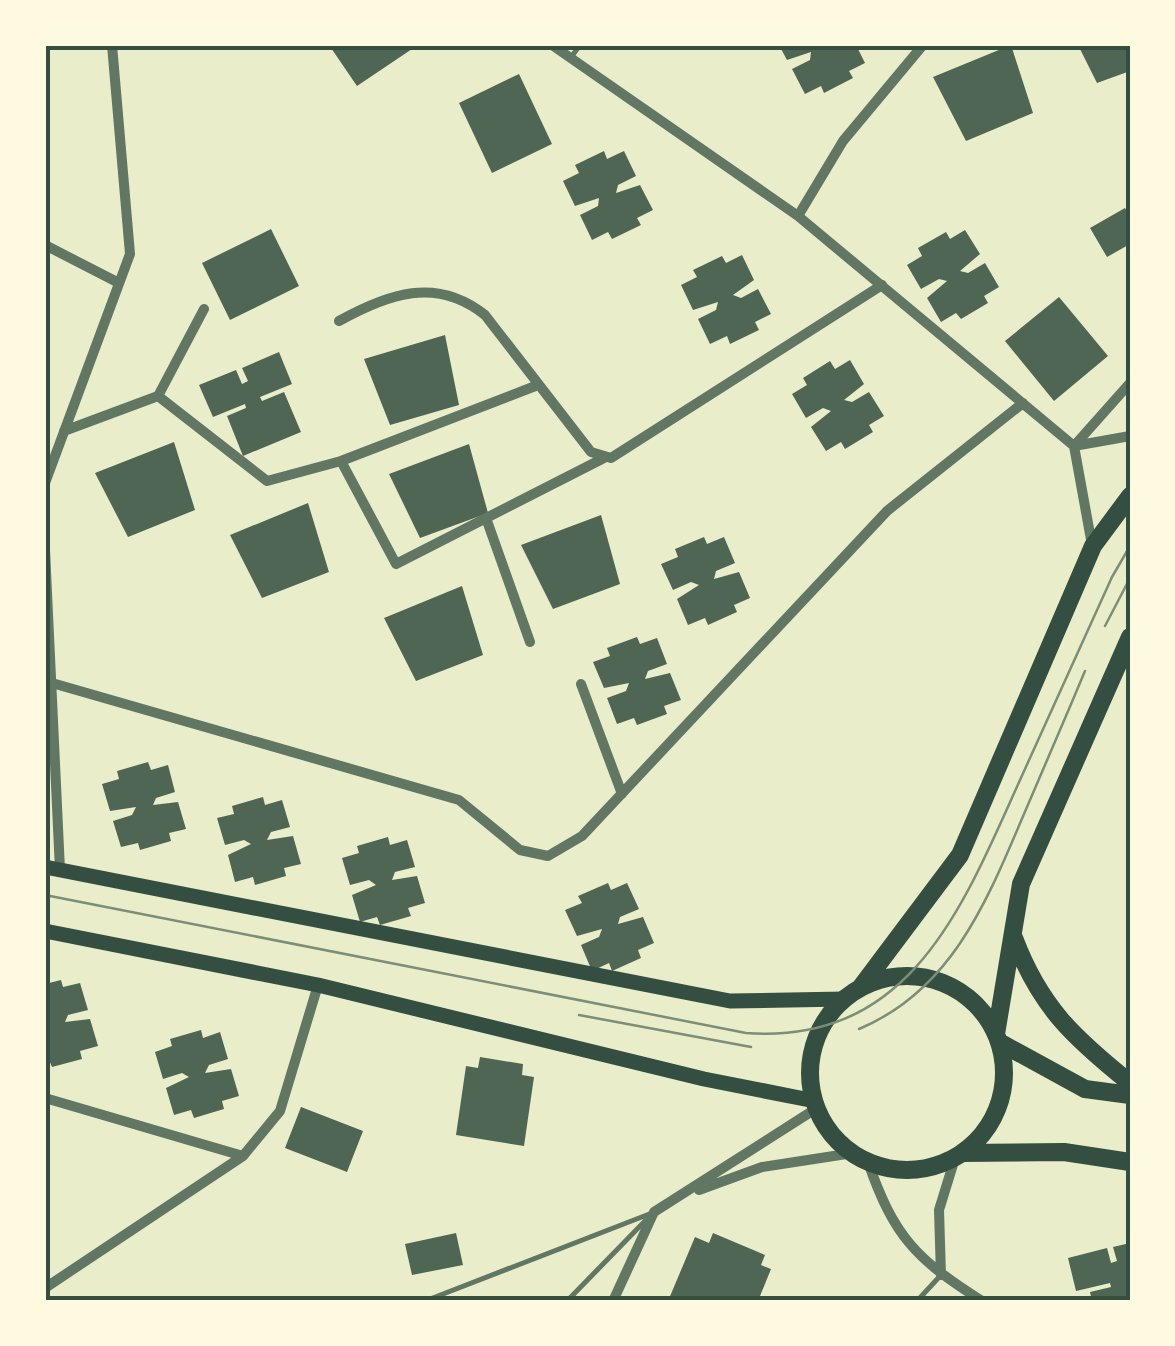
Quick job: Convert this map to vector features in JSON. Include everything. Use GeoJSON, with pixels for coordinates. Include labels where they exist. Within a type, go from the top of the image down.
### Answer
{"type":"FeatureCollection","features":[{"type":"Feature","properties":{"kind":"main road"},"geometry":{"type":"LineString","coordinates":[[1130,496],[1092,546],[960,855],[852,994],[822,1026],[810,1078],[816,1104],[828,1128],[861,1158],[903,1170],[959,1155],[1064,1152],[1130,1162]]}},
{"type":"Feature","properties":{"kind":"main road"},"geometry":{"type":"LineString","coordinates":[[997,1038],[1021,884],[1130,637]]}},
{"type":"Feature","properties":{"kind":"main road"},"geometry":{"type":"LineString","coordinates":[[52,869],[730,1001],[852,994],[893,977],[943,983],[976,1004],[997,1038],[1004,1068],[1000,1104],[982,1135],[959,1155]]}},
{"type":"Feature","properties":{"kind":"main road"},"geometry":{"type":"LineString","coordinates":[[45,931],[318,985],[816,1104]]}},
{"type":"Feature","properties":{"kind":"main road"},"geometry":{"type":"LineString","coordinates":[[1013,934],[1052,1012],[1070,1034],[1130,1083]]}},
{"type":"Feature","properties":{"kind":"main road"},"geometry":{"type":"LineString","coordinates":[[997,1038],[1085,1089],[1130,1095]]}},
{"type":"Feature","properties":{"kind":"street"},"geometry":{"type":"LineString","coordinates":[[45,484],[130,254],[112,45]]}},
{"type":"Feature","properties":{"kind":"street"},"geometry":{"type":"LineString","coordinates":[[552,45],[798,216],[1074,446],[1092,546]]}},
{"type":"Feature","properties":{"kind":"street"},"geometry":{"type":"LineString","coordinates":[[798,216],[842,141],[923,45]]}},
{"type":"Feature","properties":{"kind":"street"},"geometry":{"type":"LineString","coordinates":[[45,245],[119,283]]}},
{"type":"Feature","properties":{"kind":"street"},"geometry":{"type":"LineString","coordinates":[[341,461],[396,564],[604,458],[618,456],[882,286]]}},
{"type":"Feature","properties":{"kind":"street"},"geometry":{"type":"LineString","coordinates":[[338,321],[402,293],[450,295],[485,315],[591,452],[604,458]]}},
{"type":"Feature","properties":{"kind":"street"},"geometry":{"type":"LineString","coordinates":[[64,431],[158,396],[204,309]]}},
{"type":"Feature","properties":{"kind":"street"},"geometry":{"type":"LineString","coordinates":[[1074,446],[1130,383]]}},
{"type":"Feature","properties":{"kind":"street"},"geometry":{"type":"LineString","coordinates":[[158,396],[266,481],[341,461],[538,385]]}},
{"type":"Feature","properties":{"kind":"street"},"geometry":{"type":"LineString","coordinates":[[52,683],[460,800],[520,850],[538,856],[558,854],[575,843],[888,511],[1023,403]]}},
{"type":"Feature","properties":{"kind":"street"},"geometry":{"type":"LineString","coordinates":[[1074,446],[1130,436]]}},
{"type":"Feature","properties":{"kind":"street"},"geometry":{"type":"LineString","coordinates":[[486,518],[530,642]]}},
{"type":"Feature","properties":{"kind":"street"},"geometry":{"type":"LineString","coordinates":[[45,550],[52,683],[52,869]]}},
{"type":"Feature","properties":{"kind":"street"},"geometry":{"type":"LineString","coordinates":[[581,684],[622,794]]}},
{"type":"Feature","properties":{"kind":"street"},"geometry":{"type":"LineString","coordinates":[[45,1288],[243,1156],[280,1111],[318,985]]}},
{"type":"Feature","properties":{"kind":"street"},"geometry":{"type":"LineString","coordinates":[[45,1098],[243,1156]]}},
{"type":"Feature","properties":{"kind":"street"},"geometry":{"type":"LineString","coordinates":[[613,1301],[654,1212],[816,1104]]}},
{"type":"Feature","properties":{"kind":"street"},"geometry":{"type":"LineString","coordinates":[[940,1274],[939,1210],[959,1155]]}},
{"type":"Feature","properties":{"kind":"street"},"geometry":{"type":"LineString","coordinates":[[654,1212],[762,1167],[861,1158],[898,1234],[940,1274],[982,1301]]}},
{"type":"Feature","properties":{"kind":"lane"},"geometry":{"type":"LineString","coordinates":[[572,56],[580,45]]}},
{"type":"Feature","properties":{"kind":"lane"},"geometry":{"type":"LineString","coordinates":[[425,1301],[654,1212]]}},
{"type":"Feature","properties":{"kind":"lane"},"geometry":{"type":"LineString","coordinates":[[567,1301],[654,1212]]}},
{"type":"Feature","properties":{"kind":"lane"},"geometry":{"type":"LineString","coordinates":[[917,1301],[940,1274]]}},
{"type":"Feature","properties":{"kind":"building"},"geometry":{"type":"Polygon","coordinates":[[[329,45],[409,45],[412,49],[357,86],[329,45]]]}},
{"type":"Feature","properties":{"kind":"building"},"geometry":{"type":"Polygon","coordinates":[[[779,45],[856,45],[865,63],[849,71],[853,78],[824,93],[821,86],[805,94],[792,69],[810,60],[811,52],[787,60],[779,45]]]}},
{"type":"Feature","properties":{"kind":"building"},"geometry":{"type":"Polygon","coordinates":[[[1011,45],[1033,113],[966,141],[933,77],[1011,45]]]}},
{"type":"Feature","properties":{"kind":"building"},"geometry":{"type":"Polygon","coordinates":[[[1078,45],[1130,45],[1130,71],[1097,83],[1078,45]]]}},
{"type":"Feature","properties":{"kind":"building"},"geometry":{"type":"Polygon","coordinates":[[[519,74],[552,144],[492,173],[459,103],[519,74]]]}},
{"type":"Feature","properties":{"kind":"building"},"geometry":{"type":"Polygon","coordinates":[[[604,151],[607,159],[624,151],[636,176],[618,185],[616,193],[640,185],[653,210],[637,218],[641,225],[612,239],[608,232],[592,240],[580,215],[598,206],[599,198],[575,206],[563,181],[579,173],[575,165],[604,151]]]}},
{"type":"Feature","properties":{"kind":"building"},"geometry":{"type":"Polygon","coordinates":[[[1125,208],[1130,217],[1130,244],[1107,257],[1090,228],[1125,208]]]}},
{"type":"Feature","properties":{"kind":"building"},"geometry":{"type":"Polygon","coordinates":[[[271,229],[299,286],[230,320],[202,263],[271,229]]]}},
{"type":"Feature","properties":{"kind":"building"},"geometry":{"type":"Polygon","coordinates":[[[965,230],[980,254],[960,271],[968,273],[985,263],[999,287],[984,296],[988,303],[961,319],[956,313],[941,322],[927,298],[947,281],[939,279],[921,289],[907,265],[922,256],[918,248],[946,232],[950,239],[965,230]]]}},
{"type":"Feature","properties":{"kind":"building"},"geometry":{"type":"Polygon","coordinates":[[[742,255],[754,280],[733,295],[741,298],[758,289],[771,314],[755,322],[759,330],[730,344],[727,336],[710,344],[698,319],[716,310],[718,302],[693,310],[681,285],[697,277],[693,270],[722,256],[726,263],[742,255]]]}},
{"type":"Feature","properties":{"kind":"building"},"geometry":{"type":"Polygon","coordinates":[[[1059,297],[1108,356],[1054,401],[1005,341],[1059,297]]]}},
{"type":"Feature","properties":{"kind":"building"},"geometry":{"type":"Polygon","coordinates":[[[445,335],[459,405],[390,425],[364,359],[445,335]]]}},
{"type":"Feature","properties":{"kind":"building"},"geometry":{"type":"Polygon","coordinates":[[[279,352],[292,384],[260,397],[262,401],[284,392],[301,432],[243,456],[227,416],[246,408],[245,404],[213,417],[199,385],[236,370],[242,384],[248,381],[242,368],[279,352]]]}},
{"type":"Feature","properties":{"kind":"building"},"geometry":{"type":"Polygon","coordinates":[[[850,360],[864,384],[844,400],[852,402],[869,392],[884,416],[869,425],[873,432],[845,449],[841,442],[826,451],[811,427],[831,411],[823,408],[806,418],[792,394],[807,385],[803,378],[830,361],[835,369],[850,360]]]}},
{"type":"Feature","properties":{"kind":"building"},"geometry":{"type":"Polygon","coordinates":[[[174,442],[195,510],[128,537],[95,473],[174,442]]]}},
{"type":"Feature","properties":{"kind":"building"},"geometry":{"type":"Polygon","coordinates":[[[469,444],[488,513],[420,538],[389,474],[469,444]]]}},
{"type":"Feature","properties":{"kind":"building"},"geometry":{"type":"Polygon","coordinates":[[[308,503],[329,572],[262,598],[230,535],[308,503]]]}},
{"type":"Feature","properties":{"kind":"building"},"geometry":{"type":"Polygon","coordinates":[[[601,515],[620,584],[553,609],[521,545],[601,515]]]}},
{"type":"Feature","properties":{"kind":"building"},"geometry":{"type":"Polygon","coordinates":[[[704,537],[707,544],[724,537],[735,563],[716,571],[714,579],[739,572],[750,598],[734,605],[737,612],[708,625],[705,618],[688,625],[677,599],[699,585],[691,582],[673,590],[661,564],[678,557],[675,549],[704,537]]]}},
{"type":"Feature","properties":{"kind":"building"},"geometry":{"type":"Polygon","coordinates":[[[462,586],[483,655],[416,681],[384,618],[462,586]]]}},
{"type":"Feature","properties":{"kind":"building"},"geometry":{"type":"Polygon","coordinates":[[[637,637],[640,644],[657,638],[667,664],[648,671],[645,679],[670,673],[681,700],[664,706],[667,714],[637,725],[634,718],[617,724],[607,698],[626,691],[629,683],[604,688],[593,662],[610,656],[607,648],[637,637]]]}},
{"type":"Feature","properties":{"kind":"building"},"geometry":{"type":"Polygon","coordinates":[[[148,762],[151,770],[168,765],[175,792],[156,798],[153,805],[178,802],[186,829],[169,833],[171,841],[140,850],[138,843],[121,847],[113,821],[132,815],[136,807],[110,811],[102,784],[119,779],[117,771],[148,762]]]}},
{"type":"Feature","properties":{"kind":"building"},"geometry":{"type":"Polygon","coordinates":[[[263,797],[265,805],[282,800],[290,827],[271,832],[267,840],[293,836],[301,864],[284,868],[286,876],[255,885],[253,877],[235,882],[228,855],[251,844],[244,840],[225,845],[217,818],[234,814],[232,806],[263,797]]]}},
{"type":"Feature","properties":{"kind":"building"},"geometry":{"type":"Polygon","coordinates":[[[388,837],[390,845],[407,840],[415,867],[395,872],[392,880],[417,876],[425,903],[408,908],[411,916],[380,925],[377,917],[360,922],[352,895],[376,885],[369,880],[350,885],[342,858],[359,853],[357,846],[388,837]]]}},
{"type":"Feature","properties":{"kind":"building"},"geometry":{"type":"Polygon","coordinates":[[[608,883],[611,890],[627,883],[639,909],[620,917],[618,924],[643,917],[654,943],[638,950],[641,958],[612,971],[609,963],[592,971],[581,945],[599,937],[602,929],[577,936],[565,910],[582,903],[578,896],[608,883]]]}},
{"type":"Feature","properties":{"kind":"building"},"geometry":{"type":"Polygon","coordinates":[[[61,980],[63,987],[80,983],[88,1010],[68,1015],[65,1022],[90,1019],[98,1046],[80,1051],[82,1059],[52,1067],[49,1060],[45,1061],[45,984],[61,980]]]}},
{"type":"Feature","properties":{"kind":"building"},"geometry":{"type":"Polygon","coordinates":[[[201,1030],[203,1038],[220,1032],[228,1059],[209,1065],[205,1073],[231,1069],[239,1096],[222,1101],[224,1109],[194,1118],[191,1110],[174,1115],[166,1088],[189,1077],[182,1073],[163,1079],[155,1052],[172,1046],[170,1039],[201,1030]]]}},
{"type":"Feature","properties":{"kind":"building"},"geometry":{"type":"Polygon","coordinates":[[[480,1057],[523,1064],[522,1075],[534,1077],[524,1146],[456,1135],[466,1066],[478,1068],[480,1057]]]}},
{"type":"Feature","properties":{"kind":"building"},"geometry":{"type":"Polygon","coordinates":[[[301,1107],[363,1131],[347,1172],[285,1148],[301,1107]]]}},
{"type":"Feature","properties":{"kind":"building"},"geometry":{"type":"Polygon","coordinates":[[[456,1233],[463,1265],[412,1275],[405,1244],[456,1233]]]}},
{"type":"Feature","properties":{"kind":"building"},"geometry":{"type":"Polygon","coordinates":[[[713,1233],[765,1255],[761,1265],[771,1269],[758,1301],[668,1301],[695,1237],[709,1243],[713,1233]]]}},
{"type":"Feature","properties":{"kind":"building"},"geometry":{"type":"Polygon","coordinates":[[[1130,1243],[1130,1279],[1126,1279],[1130,1301],[1092,1301],[1090,1292],[1111,1287],[1110,1283],[1076,1291],[1068,1258],[1107,1248],[1111,1263],[1117,1261],[1113,1247],[1130,1243]]]}},
{"type":"Feature","properties":{"kind":"tram line"},"geometry":{"type":"LineString","coordinates":[[45,895],[746,1033],[803,1031],[850,1016],[890,991],[924,958],[952,919],[999,828],[1112,577],[1130,546]]}},
{"type":"Feature","properties":{"kind":"tram line"},"geometry":{"type":"LineString","coordinates":[[1105,626],[1130,578]]}},
{"type":"Feature","properties":{"kind":"tram line"},"geometry":{"type":"LineString","coordinates":[[859,1029],[919,991],[962,939],[996,879],[1085,671]]}},
{"type":"Feature","properties":{"kind":"tram line"},"geometry":{"type":"LineString","coordinates":[[579,1015],[751,1047]]}}]}
